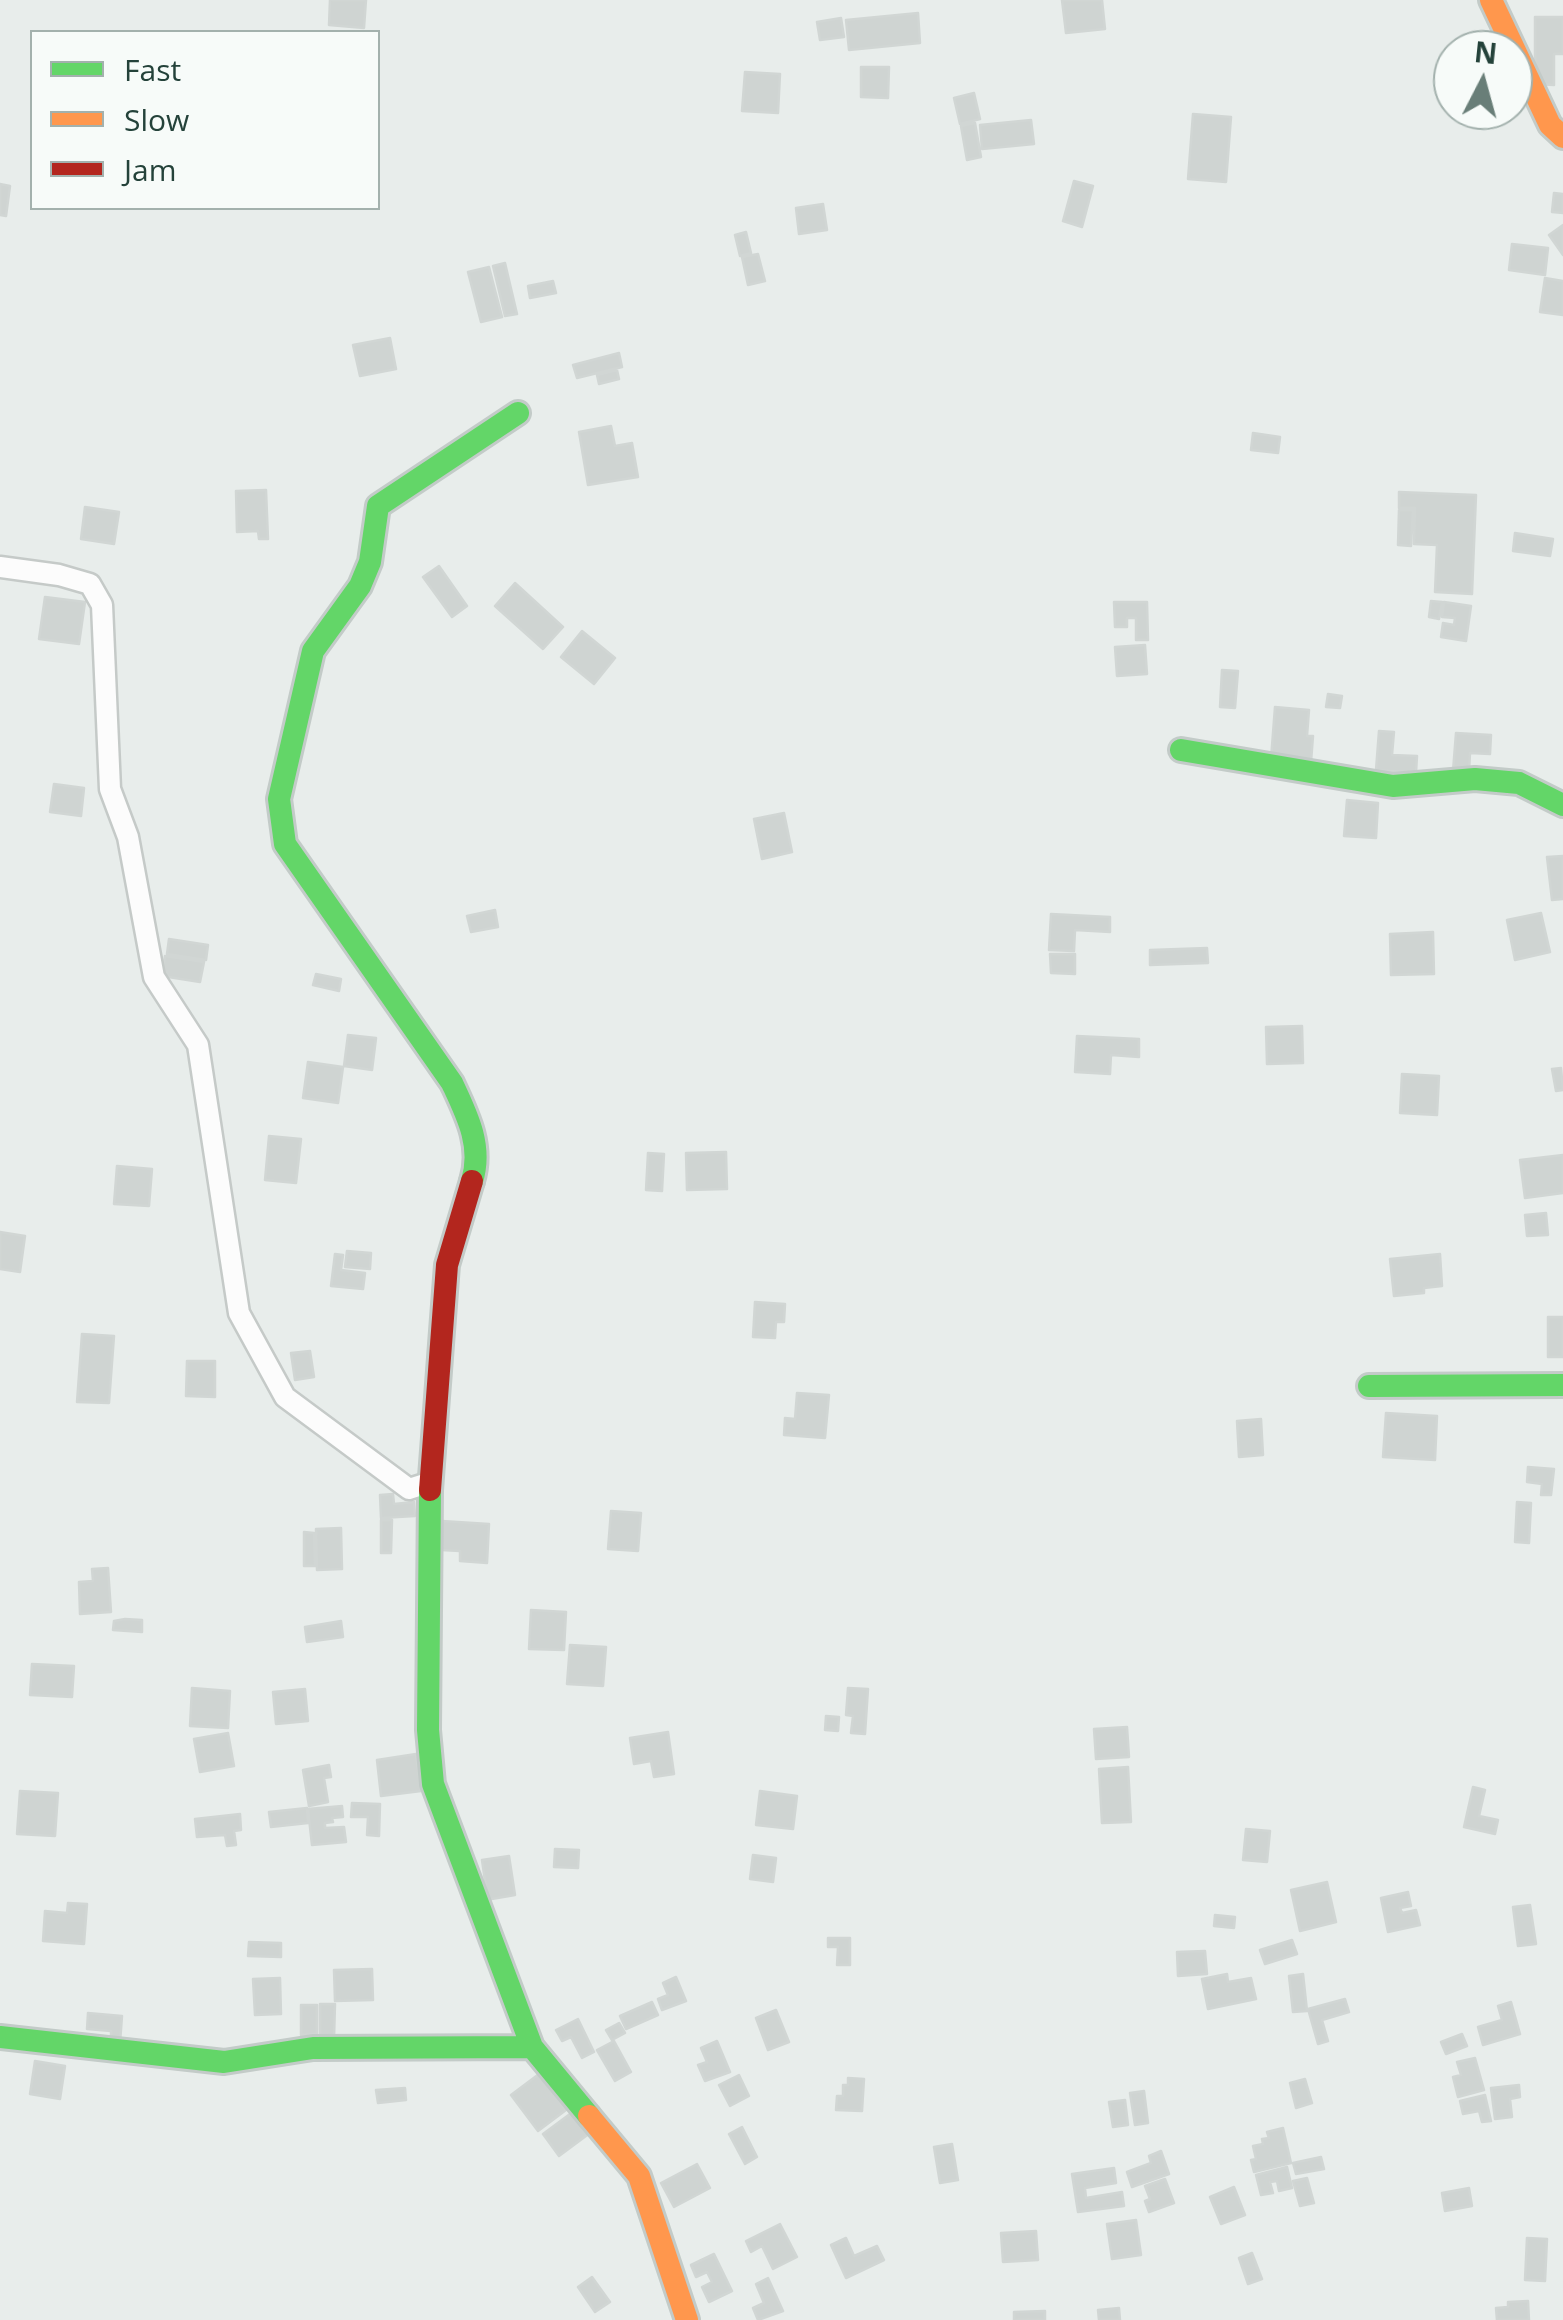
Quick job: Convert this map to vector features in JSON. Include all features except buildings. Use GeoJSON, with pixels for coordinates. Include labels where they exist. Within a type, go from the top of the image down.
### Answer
{"type":"FeatureCollection","features":[{"type":"Feature","properties":{"kind":"street"},"geometry":{"type":"LineString","coordinates":[[1491,0],[1550,125],[1563,137]]}},
{"type":"Feature","properties":{"kind":"street"},"geometry":{"type":"LineString","coordinates":[[518,412],[378,506],[370,562],[360,586],[313,651],[279,799],[285,844],[452,1083],[468,1117],[479,1159],[448,1265],[428,1483],[432,1498],[428,1730],[434,1784],[532,2047],[639,2176],[687,2320]]}},
{"type":"Feature","properties":{"kind":"street"},"geometry":{"type":"LineString","coordinates":[[0,567],[60,575],[90,584],[102,605],[110,789],[128,836],[154,977],[198,1045],[239,1313],[285,1397],[409,1489],[428,1483]]}},
{"type":"Feature","properties":{"kind":"street"},"geometry":{"type":"LineString","coordinates":[[1181,750],[1393,786],[1475,780],[1519,783],[1563,804]]}},
{"type":"Feature","properties":{"kind":"street"},"geometry":{"type":"LineString","coordinates":[[1369,1386],[1563,1385]]}},
{"type":"Feature","properties":{"kind":"street"},"geometry":{"type":"LineString","coordinates":[[0,2036],[224,2062],[313,2048],[532,2047]]}},
{"type":"Feature","properties":{"kind":"traffic: fast"},"geometry":{"type":"LineString","coordinates":[[472,1181],[474,1143],[452,1083],[285,844],[279,799],[313,651],[360,586],[370,562],[378,506],[518,413]]}},
{"type":"Feature","properties":{"kind":"traffic: fast"},"geometry":{"type":"LineString","coordinates":[[1181,750],[1393,786],[1475,779],[1519,783],[1563,805]]}},
{"type":"Feature","properties":{"kind":"traffic: fast"},"geometry":{"type":"LineString","coordinates":[[1369,1386],[1563,1385]]}},
{"type":"Feature","properties":{"kind":"traffic: fast"},"geometry":{"type":"LineString","coordinates":[[430,1490],[428,1730],[433,1784],[532,2047],[589,2116]]}},
{"type":"Feature","properties":{"kind":"traffic: fast"},"geometry":{"type":"LineString","coordinates":[[0,2037],[224,2062],[313,2048],[532,2047]]}},
{"type":"Feature","properties":{"kind":"traffic: slow"},"geometry":{"type":"LineString","coordinates":[[1491,0],[1550,125],[1563,137]]}},
{"type":"Feature","properties":{"kind":"traffic: slow"},"geometry":{"type":"LineString","coordinates":[[589,2116],[639,2176],[687,2320]]}},
{"type":"Feature","properties":{"kind":"traffic: jam"},"geometry":{"type":"LineString","coordinates":[[430,1490],[447,1265],[472,1181]]}}]}
